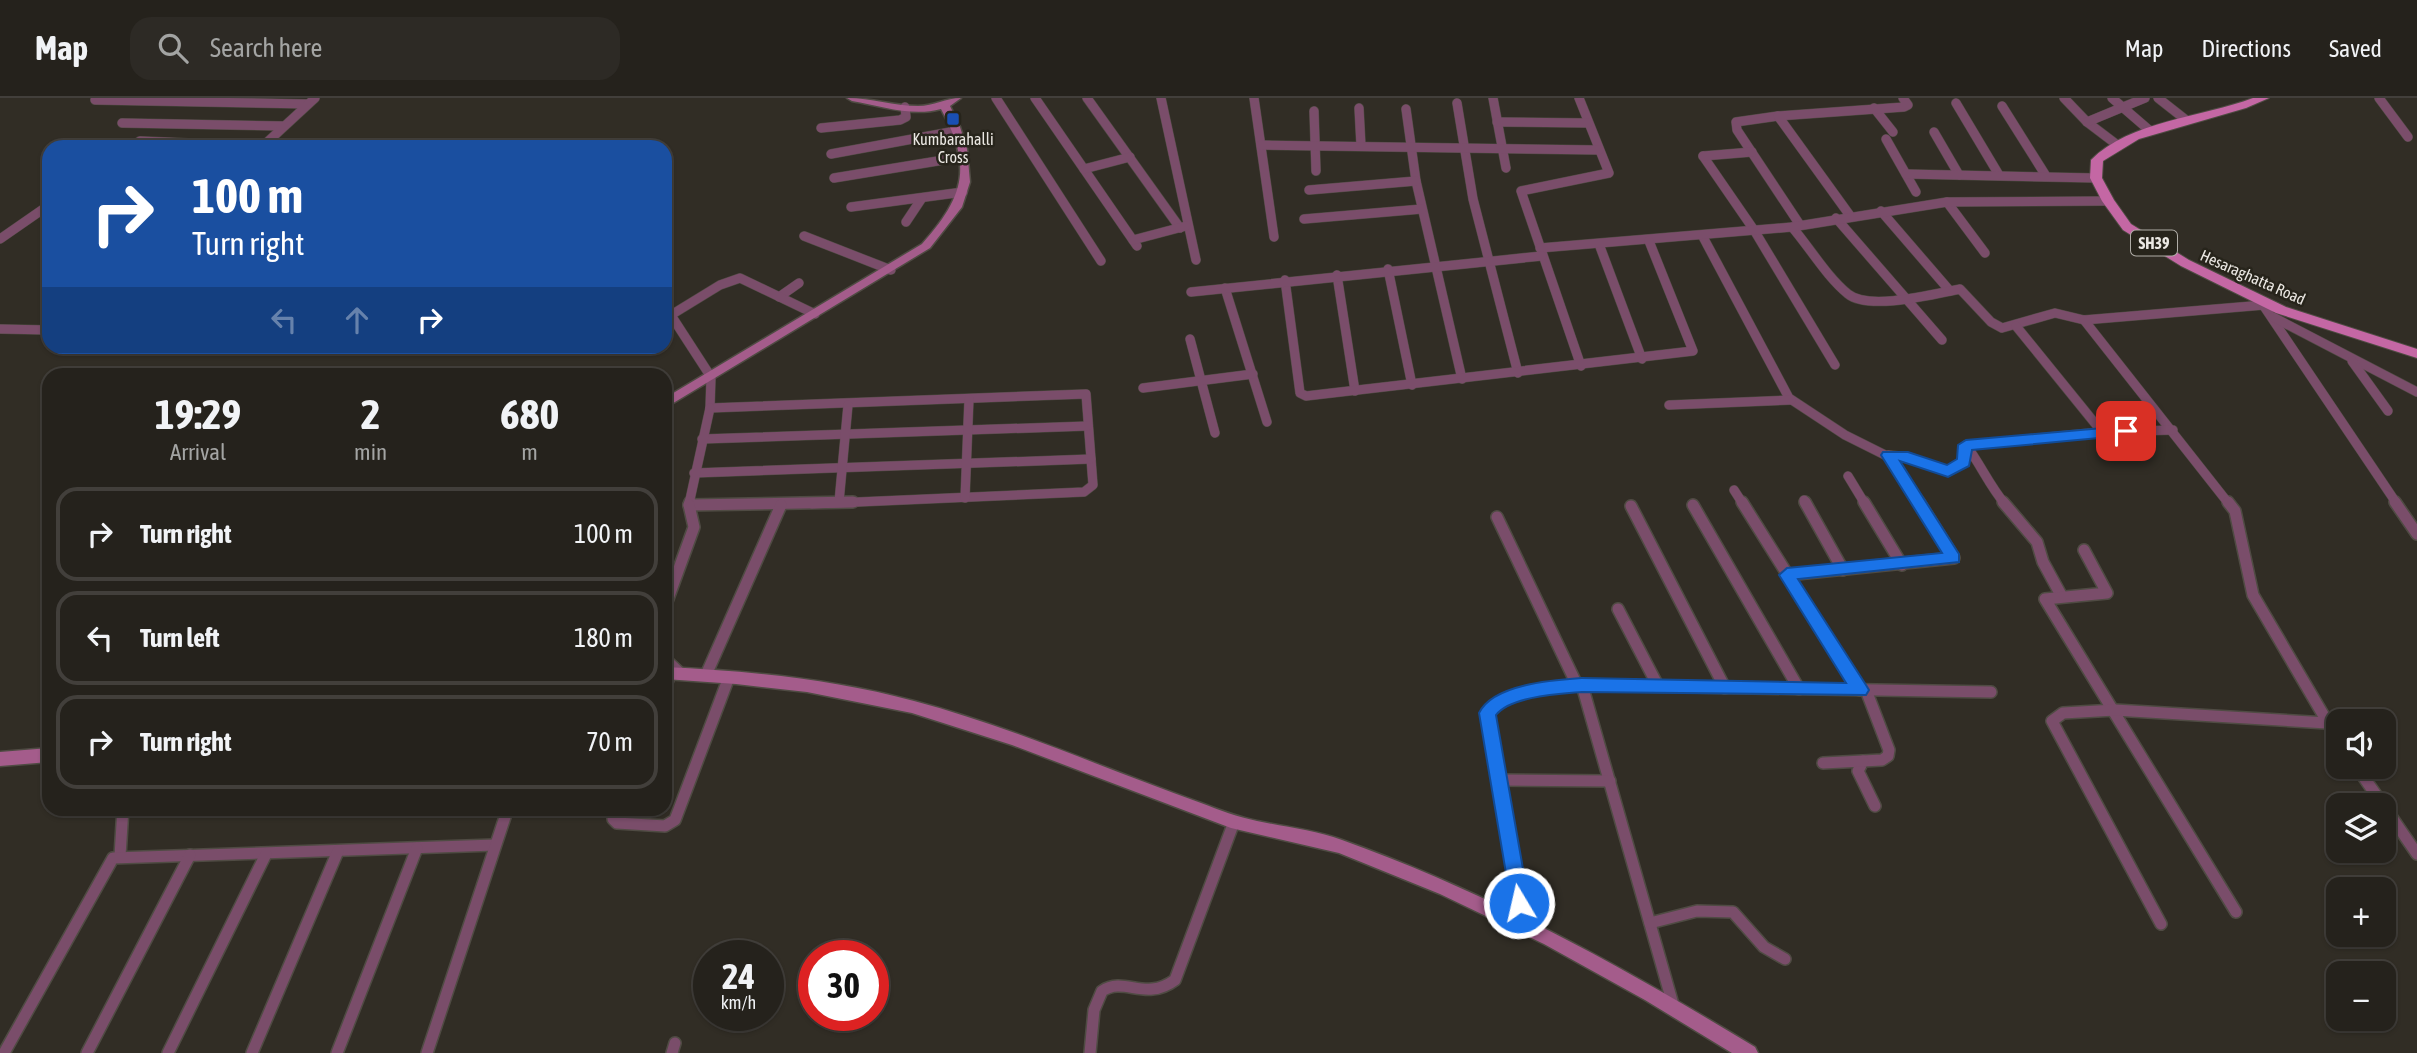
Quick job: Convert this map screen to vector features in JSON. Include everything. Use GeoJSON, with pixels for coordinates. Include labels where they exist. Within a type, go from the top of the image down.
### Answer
{"type":"FeatureCollection","features":[{"type":"Feature","properties":{"kind":"main road"},"geometry":{"type":"LineString","coordinates":[[2096,178],[2097,160],[2116,144],[2149,130],[2263,98]]}},
{"type":"Feature","properties":{"kind":"main road","name":"Hesaraghatta Road"},"geometry":{"type":"LineString","coordinates":[[2096,178],[2108,201],[2127,227],[2185,263],[2281,310],[2417,354]]}},
{"type":"Feature","properties":{"kind":"street"},"geometry":{"type":"LineString","coordinates":[[852,98],[905,107],[946,108],[956,98]]}},
{"type":"Feature","properties":{"kind":"street"},"geometry":{"type":"LineString","coordinates":[[996,98],[1101,261]]}},
{"type":"Feature","properties":{"kind":"street"},"geometry":{"type":"LineString","coordinates":[[1035,98],[1135,243],[1184,227]]}},
{"type":"Feature","properties":{"kind":"street"},"geometry":{"type":"LineString","coordinates":[[1087,98],[1184,227]]}},
{"type":"Feature","properties":{"kind":"street"},"geometry":{"type":"LineString","coordinates":[[1161,98],[1184,227],[1196,260]]}},
{"type":"Feature","properties":{"kind":"street"},"geometry":{"type":"LineString","coordinates":[[1254,98],[1274,237]]}},
{"type":"Feature","properties":{"kind":"street"},"geometry":{"type":"LineString","coordinates":[[1493,98],[1506,169]]}},
{"type":"Feature","properties":{"kind":"street"},"geometry":{"type":"LineString","coordinates":[[1578,98],[1608,174],[1521,191],[1581,366]]}},
{"type":"Feature","properties":{"kind":"street"},"geometry":{"type":"LineString","coordinates":[[1903,98],[1908,105],[1904,107],[1778,116],[1735,122],[1737,130],[1796,226],[1855,298],[1872,302],[1962,290],[1997,326],[2016,326],[2055,313],[2084,320],[2262,302],[2417,534]]}},
{"type":"Feature","properties":{"kind":"street"},"geometry":{"type":"LineString","coordinates":[[2064,98],[2087,122],[2116,144]]}},
{"type":"Feature","properties":{"kind":"street"},"geometry":{"type":"LineString","coordinates":[[2112,98],[2149,130]]}},
{"type":"Feature","properties":{"kind":"street"},"geometry":{"type":"LineString","coordinates":[[2087,122],[2145,98]]}},
{"type":"Feature","properties":{"kind":"street"},"geometry":{"type":"LineString","coordinates":[[2158,98],[2186,120]]}},
{"type":"Feature","properties":{"kind":"street"},"geometry":{"type":"LineString","coordinates":[[2379,98],[2408,137]]}},
{"type":"Feature","properties":{"kind":"street"},"geometry":{"type":"LineString","coordinates":[[95,100],[312,101]]}},
{"type":"Feature","properties":{"kind":"street"},"geometry":{"type":"LineString","coordinates":[[270,140],[312,101]]}},
{"type":"Feature","properties":{"kind":"street"},"geometry":{"type":"LineString","coordinates":[[1457,103],[1462,150],[1518,373]]}},
{"type":"Feature","properties":{"kind":"street"},"geometry":{"type":"LineString","coordinates":[[1956,103],[1999,175]]}},
{"type":"Feature","properties":{"kind":"street"},"geometry":{"type":"LineString","coordinates":[[2002,106],[2046,176]]}},
{"type":"Feature","properties":{"kind":"street"},"geometry":{"type":"LineString","coordinates":[[821,128],[900,120],[906,117],[905,107]]}},
{"type":"Feature","properties":{"kind":"street"},"geometry":{"type":"LineString","coordinates":[[672,400],[891,270],[926,246],[954,212],[963,192],[962,157],[956,131],[946,108]]}},
{"type":"Feature","properties":{"kind":"street"},"geometry":{"type":"LineString","coordinates":[[1359,108],[1361,146]]}},
{"type":"Feature","properties":{"kind":"street"},"geometry":{"type":"LineString","coordinates":[[1874,108],[1893,132]]}},
{"type":"Feature","properties":{"kind":"street"},"geometry":{"type":"LineString","coordinates":[[1406,109],[1416,181],[1462,379]]}},
{"type":"Feature","properties":{"kind":"street"},"geometry":{"type":"LineString","coordinates":[[1314,111],[1315,171]]}},
{"type":"Feature","properties":{"kind":"street"},"geometry":{"type":"LineString","coordinates":[[1778,116],[1851,217]]}},
{"type":"Feature","properties":{"kind":"street"},"geometry":{"type":"LineString","coordinates":[[1497,122],[1588,122]]}},
{"type":"Feature","properties":{"kind":"street"},"geometry":{"type":"LineString","coordinates":[[122,123],[284,127]]}},
{"type":"Feature","properties":{"kind":"street"},"geometry":{"type":"LineString","coordinates":[[831,154],[956,131]]}},
{"type":"Feature","properties":{"kind":"street"},"geometry":{"type":"LineString","coordinates":[[1934,132],[1959,175]]}},
{"type":"Feature","properties":{"kind":"street"},"geometry":{"type":"LineString","coordinates":[[1886,139],[1916,192]]}},
{"type":"Feature","properties":{"kind":"street"},"geometry":{"type":"LineString","coordinates":[[1261,145],[1599,150]]}},
{"type":"Feature","properties":{"kind":"street"},"geometry":{"type":"LineString","coordinates":[[1752,152],[1703,156],[1754,230],[1835,365]]}},
{"type":"Feature","properties":{"kind":"street"},"geometry":{"type":"LineString","coordinates":[[834,178],[962,157]]}},
{"type":"Feature","properties":{"kind":"street"},"geometry":{"type":"LineString","coordinates":[[1084,169],[1130,157]]}},
{"type":"Feature","properties":{"kind":"street"},"geometry":{"type":"LineString","coordinates":[[1906,174],[2096,178]]}},
{"type":"Feature","properties":{"kind":"street"},"geometry":{"type":"LineString","coordinates":[[1309,190],[1416,181]]}},
{"type":"Feature","properties":{"kind":"street"},"geometry":{"type":"LineString","coordinates":[[851,207],[963,192]]}},
{"type":"Feature","properties":{"kind":"street"},"geometry":{"type":"LineString","coordinates":[[906,222],[922,198]]}},
{"type":"Feature","properties":{"kind":"street"},"geometry":{"type":"LineString","coordinates":[[1191,292],[1285,280],[1488,261],[1599,244],[1796,226],[1947,202],[2108,201]]}},
{"type":"Feature","properties":{"kind":"street"},"geometry":{"type":"LineString","coordinates":[[1947,202],[1985,253]]}},
{"type":"Feature","properties":{"kind":"street"},"geometry":{"type":"LineString","coordinates":[[1304,219],[1422,209]]}},
{"type":"Feature","properties":{"kind":"street"},"geometry":{"type":"LineString","coordinates":[[0,239],[42,210]]}},
{"type":"Feature","properties":{"kind":"street"},"geometry":{"type":"LineString","coordinates":[[1881,211],[1950,291]]}},
{"type":"Feature","properties":{"kind":"street"},"geometry":{"type":"LineString","coordinates":[[1836,218],[1942,340]]}},
{"type":"Feature","properties":{"kind":"street"},"geometry":{"type":"LineString","coordinates":[[1702,235],[1791,400],[1845,435],[1888,455],[1908,457],[1948,472],[1964,462],[1966,445]]}},
{"type":"Feature","properties":{"kind":"street"},"geometry":{"type":"LineString","coordinates":[[804,236],[891,270]]}},
{"type":"Feature","properties":{"kind":"street"},"geometry":{"type":"LineString","coordinates":[[1285,280],[1300,393],[1306,397],[1693,351],[1649,241]]}},
{"type":"Feature","properties":{"kind":"street"},"geometry":{"type":"LineString","coordinates":[[1599,244],[1642,359]]}},
{"type":"Feature","properties":{"kind":"street"},"geometry":{"type":"LineString","coordinates":[[1388,270],[1412,385]]}},
{"type":"Feature","properties":{"kind":"street"},"geometry":{"type":"LineString","coordinates":[[1337,275],[1355,391]]}},
{"type":"Feature","properties":{"kind":"street"},"geometry":{"type":"LineString","coordinates":[[672,308],[740,278],[815,314]]}},
{"type":"Feature","properties":{"kind":"street"},"geometry":{"type":"LineString","coordinates":[[779,297],[799,283]]}},
{"type":"Feature","properties":{"kind":"street"},"geometry":{"type":"LineString","coordinates":[[1225,288],[1268,422]]}},
{"type":"Feature","properties":{"kind":"street"},"geometry":{"type":"LineString","coordinates":[[2270,315],[2417,392]]}},
{"type":"Feature","properties":{"kind":"street"},"geometry":{"type":"LineString","coordinates":[[672,316],[711,377],[710,408],[689,505],[694,527],[672,588]]}},
{"type":"Feature","properties":{"kind":"street"},"geometry":{"type":"LineString","coordinates":[[2084,320],[2098,334],[2235,511],[2253,595],[2326,721]]}},
{"type":"Feature","properties":{"kind":"street"},"geometry":{"type":"LineString","coordinates":[[2016,326],[2102,432]]}},
{"type":"Feature","properties":{"kind":"street"},"geometry":{"type":"LineString","coordinates":[[0,328],[42,330]]}},
{"type":"Feature","properties":{"kind":"street"},"geometry":{"type":"LineString","coordinates":[[1190,339],[1215,433]]}},
{"type":"Feature","properties":{"kind":"street"},"geometry":{"type":"LineString","coordinates":[[2351,359],[2388,411]]}},
{"type":"Feature","properties":{"kind":"street"},"geometry":{"type":"LineString","coordinates":[[1143,388],[1253,374]]}},
{"type":"Feature","properties":{"kind":"street"},"geometry":{"type":"LineString","coordinates":[[689,505],[781,505],[964,498],[1084,492],[1093,485],[1086,394],[848,405],[710,408]]}},
{"type":"Feature","properties":{"kind":"street"},"geometry":{"type":"LineString","coordinates":[[964,498],[969,399]]}},
{"type":"Feature","properties":{"kind":"street"},"geometry":{"type":"LineString","coordinates":[[1670,405],[1791,400]]}},
{"type":"Feature","properties":{"kind":"street"},"geometry":{"type":"LineString","coordinates":[[839,502],[848,405]]}},
{"type":"Feature","properties":{"kind":"street"},"geometry":{"type":"LineString","coordinates":[[702,439],[1088,426]]}},
{"type":"Feature","properties":{"kind":"street"},"geometry":{"type":"LineString","coordinates":[[1966,445],[2102,432],[2173,430]]}},
{"type":"Feature","properties":{"kind":"street"},"geometry":{"type":"LineString","coordinates":[[1966,445],[1984,469],[1988,484],[2037,542],[2043,562],[2061,595]]}},
{"type":"Feature","properties":{"kind":"street"},"geometry":{"type":"LineString","coordinates":[[1787,575],[1954,558],[1888,455]]}},
{"type":"Feature","properties":{"kind":"street"},"geometry":{"type":"LineString","coordinates":[[694,473],[841,470],[1091,459]]}},
{"type":"Feature","properties":{"kind":"street"},"geometry":{"type":"LineString","coordinates":[[1849,476],[1902,565]]}},
{"type":"Feature","properties":{"kind":"street"},"geometry":{"type":"LineString","coordinates":[[1734,490],[1863,690],[1889,750],[1888,756],[1882,760],[1823,763]]}},
{"type":"Feature","properties":{"kind":"street"},"geometry":{"type":"LineString","coordinates":[[1804,500],[1843,570]]}},
{"type":"Feature","properties":{"kind":"street"},"geometry":{"type":"LineString","coordinates":[[706,675],[781,505]]}},
{"type":"Feature","properties":{"kind":"street"},"geometry":{"type":"LineString","coordinates":[[1692,505],[1799,689]]}},
{"type":"Feature","properties":{"kind":"street"},"geometry":{"type":"LineString","coordinates":[[1631,506],[1725,688]]}},
{"type":"Feature","properties":{"kind":"street"},"geometry":{"type":"LineString","coordinates":[[1497,517],[1580,685],[1674,1008]]}},
{"type":"Feature","properties":{"kind":"street"},"geometry":{"type":"LineString","coordinates":[[2084,550],[2107,593],[2061,595],[2045,599],[2236,912]]}},
{"type":"Feature","properties":{"kind":"street"},"geometry":{"type":"LineString","coordinates":[[1618,609],[1658,686]]}},
{"type":"Feature","properties":{"kind":"street"},"geometry":{"type":"LineString","coordinates":[[672,673],[844,691],[944,716],[1234,822],[1336,845],[1412,874],[1523,927],[1674,1008],[1749,1053]]}},
{"type":"Feature","properties":{"kind":"street"},"geometry":{"type":"LineString","coordinates":[[613,816],[617,822],[666,826],[675,820],[729,677]]}},
{"type":"Feature","properties":{"kind":"street"},"geometry":{"type":"LineString","coordinates":[[1523,927],[1488,713],[1496,703],[1543,688],[1580,685],[1991,692]]}},
{"type":"Feature","properties":{"kind":"street"},"geometry":{"type":"LineString","coordinates":[[2161,924],[2052,721],[2063,713],[2115,710],[2326,723]]}},
{"type":"Feature","properties":{"kind":"street"},"geometry":{"type":"LineString","coordinates":[[0,759],[42,756]]}},
{"type":"Feature","properties":{"kind":"street"},"geometry":{"type":"LineString","coordinates":[[1863,761],[1858,771],[1875,806]]}},
{"type":"Feature","properties":{"kind":"street"},"geometry":{"type":"LineString","coordinates":[[1499,780],[1609,780]]}},
{"type":"Feature","properties":{"kind":"street"},"geometry":{"type":"LineString","coordinates":[[120,856],[122,816]]}},
{"type":"Feature","properties":{"kind":"street"},"geometry":{"type":"LineString","coordinates":[[428,1053],[505,816]]}},
{"type":"Feature","properties":{"kind":"street"},"geometry":{"type":"LineString","coordinates":[[1090,1053],[1098,997],[1104,989],[1113,986],[1150,991],[1161,989],[1175,981],[1234,822]]}},
{"type":"Feature","properties":{"kind":"street"},"geometry":{"type":"LineString","coordinates":[[2396,824],[2417,854]]}},
{"type":"Feature","properties":{"kind":"street"},"geometry":{"type":"LineString","coordinates":[[4,1053],[109,862],[120,856],[266,854],[495,845]]}},
{"type":"Feature","properties":{"kind":"street"},"geometry":{"type":"LineString","coordinates":[[337,1053],[417,848]]}},
{"type":"Feature","properties":{"kind":"street"},"geometry":{"type":"LineString","coordinates":[[252,1053],[338,851]]}},
{"type":"Feature","properties":{"kind":"street"},"geometry":{"type":"LineString","coordinates":[[169,1053],[266,854]]}},
{"type":"Feature","properties":{"kind":"street"},"geometry":{"type":"LineString","coordinates":[[87,1053],[190,855]]}},
{"type":"Feature","properties":{"kind":"street"},"geometry":{"type":"LineString","coordinates":[[1650,923],[1693,912],[1733,912],[1741,918],[1759,946],[1785,959]]}},
{"type":"Feature","properties":{"kind":"place","name":"Kumbarahalli Cross"},"geometry":{"type":"Point","coordinates":[953,119]}},
{"type":"Feature","properties":{"kind":"route"},"geometry":{"type":"LineString","coordinates":[[1519,903],[1488,713],[1496,703],[1543,688],[1582,685],[1860,690],[1787,575],[1954,558],[1888,455],[1908,457],[1948,472],[1964,462],[1966,445],[2126,431]]}}]}
